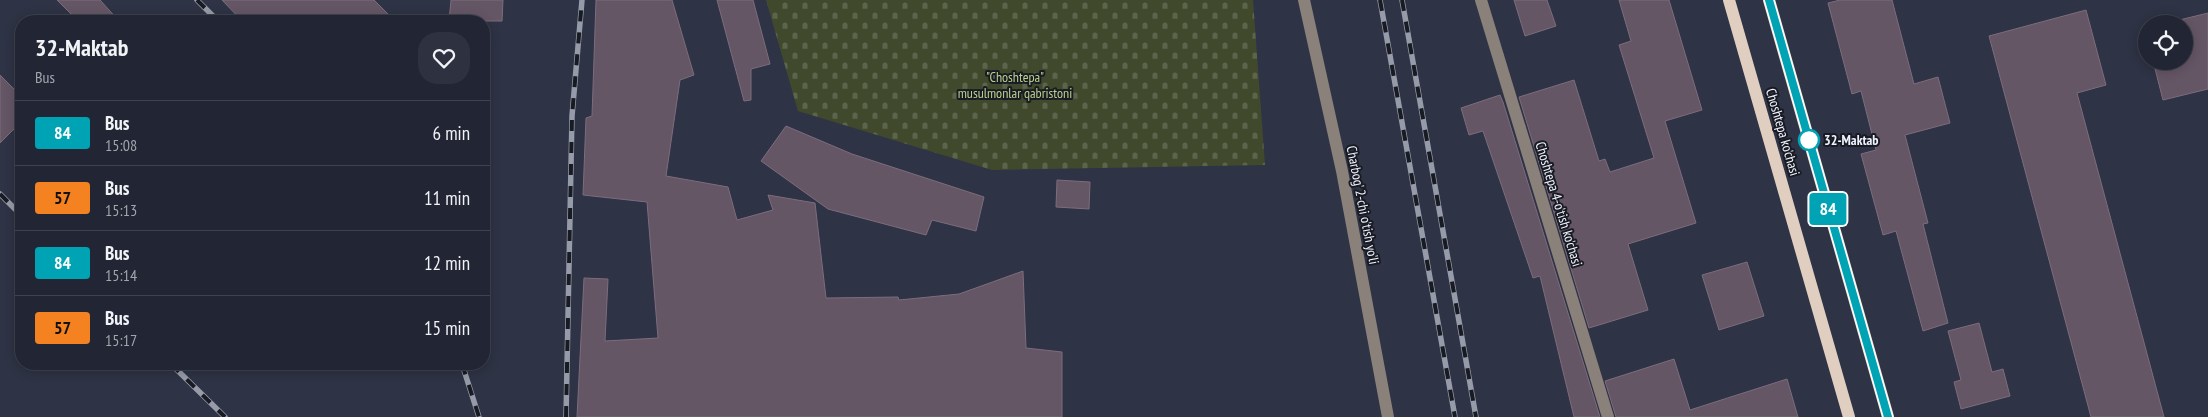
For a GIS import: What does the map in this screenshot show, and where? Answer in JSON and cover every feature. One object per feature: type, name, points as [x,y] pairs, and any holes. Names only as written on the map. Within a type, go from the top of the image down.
[{"type":"main road","name":"Choshtepa ko'chasi","points":[[1729,0],[1849,417]]},
{"type":"main road","name":"Choshtepa ko'chasi","points":[[1769,0],[1888,417]]},
{"type":"street","name":"Charbog' 2-chi o'tish yo'li","points":[[1304,0],[1342,170],[1388,417]]},
{"type":"street","name":"Choshtepa 4-o'tish ko'chasi","points":[[1481,0],[1608,417]]},
{"type":"green space","name":"\"Choshtepa\" musulmonlar qabristoni","points":[[766,0],[1253,0],[1265,165],[992,170],[798,111]]},
{"type":"building","points":[[57,0],[100,0],[114,15],[72,15]]},
{"type":"building","points":[[222,0],[374,0],[389,15],[236,15]]},
{"type":"building","points":[[451,0],[503,0],[502,21],[490,21],[490,15],[450,15]]},
{"type":"building","points":[[596,0],[672,0],[694,75],[680,80],[666,176],[728,187],[737,220],[773,210],[768,195],[815,203],[826,298],[898,297],[899,300],[959,294],[1023,271],[1026,348],[1062,352],[1062,417],[577,417],[584,278],[608,279],[605,341],[658,338],[647,202],[583,195],[586,118],[592,116]]},
{"type":"building","points":[[717,0],[753,0],[770,64],[751,69],[751,100],[744,101]]},
{"type":"building","points":[[1514,0],[1547,0],[1556,26],[1525,36]]},
{"type":"building","points":[[1619,0],[1669,0],[1702,110],[1665,121],[1696,223],[1628,244],[1648,310],[1589,328],[1519,97],[1574,80],[1599,161],[1605,159],[1610,172],[1654,158],[1619,45],[1631,41]]},
{"type":"building","points":[[1840,0],[1892,0],[1914,84],[1938,77],[1950,123],[1905,135],[1928,223],[1923,224],[1948,323],[1923,331],[1896,231],[1883,235],[1861,154],[1876,150],[1861,91],[1852,94],[1828,3]]},
{"type":"building","points":[[2086,10],[2106,85],[2077,93],[2164,417],[2091,417],[1989,36]]},
{"type":"building","points":[[2208,13],[2208,89],[2163,100],[2155,70],[2193,70],[2193,17]]},
{"type":"building","points":[[0,75],[15,90],[15,128],[0,143]]},
{"type":"building","points":[[1500,95],[1600,417],[1574,417],[1540,276],[1533,278],[1483,131],[1469,135],[1461,108]]},
{"type":"building","points":[[786,126],[852,154],[984,197],[976,231],[932,220],[926,235],[828,209],[761,161]]},
{"type":"building","points":[[1057,180],[1090,182],[1089,209],[1056,207]]},
{"type":"building","points":[[1747,262],[1764,316],[1719,330],[1702,275]]},
{"type":"building","points":[[1979,323],[1992,372],[2003,369],[2010,396],[1961,409],[1954,382],[1961,380],[1948,331]]},
{"type":"building","points":[[1674,359],[1690,410],[1787,379],[1798,417],[1616,417],[1605,381]]},
{"type":"railway","points":[[197,0],[212,15]]},
{"type":"railway","points":[[566,417],[572,116],[582,0]]},
{"type":"railway","points":[[1380,0],[1455,417]]},
{"type":"railway","points":[[1402,0],[1476,417]]},
{"type":"railway","points":[[0,194],[15,209]]},
{"type":"railway","points":[[177,370],[225,417]]},
{"type":"railway","points":[[464,370],[479,417]]},
{"type":"bus line","name":"84","points":[[1769,0],[1888,417]]},
{"type":"place","name":"32-Maktab","points":[[1809,140]]}]
